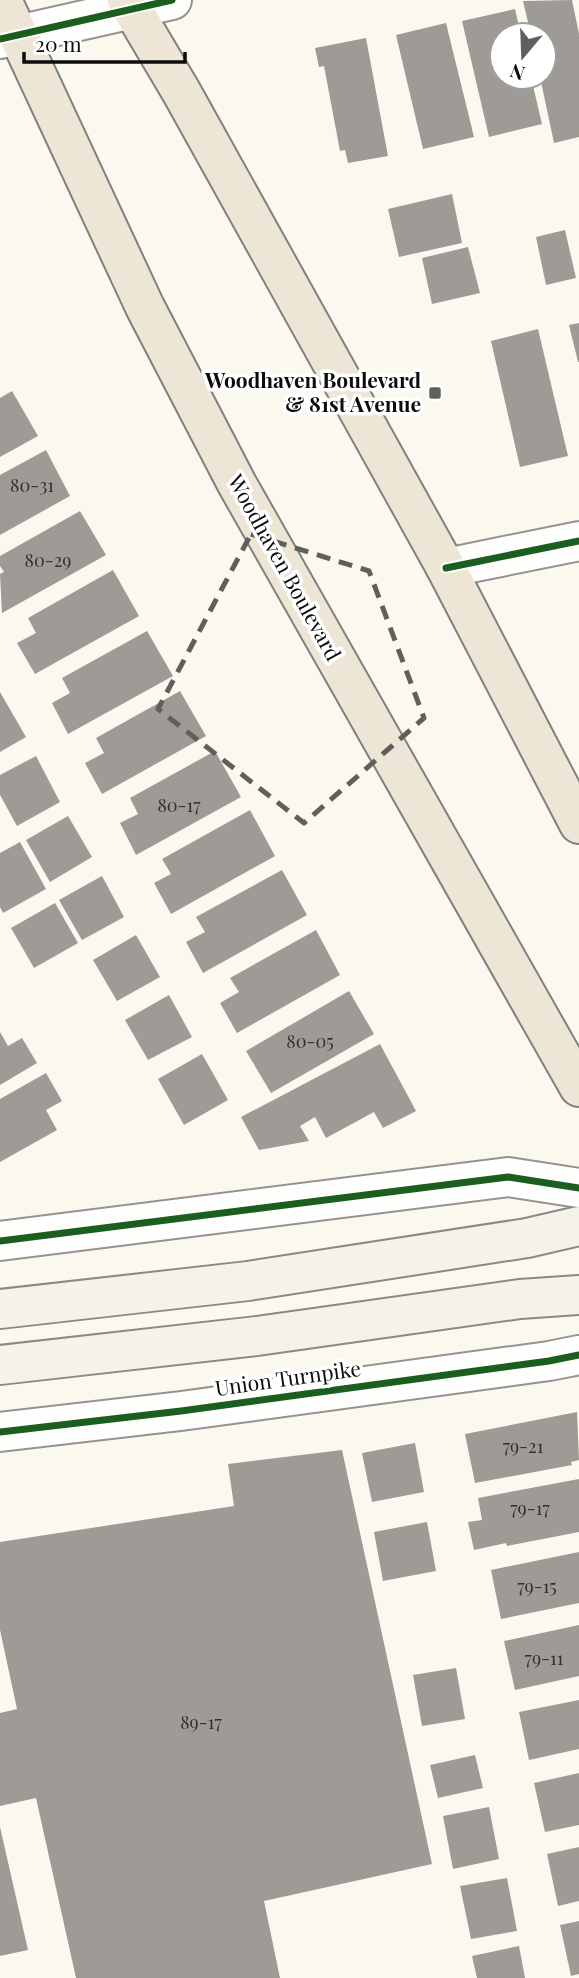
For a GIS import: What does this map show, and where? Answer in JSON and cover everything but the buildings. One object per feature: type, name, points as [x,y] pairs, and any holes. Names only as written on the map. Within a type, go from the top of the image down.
[{"type":"main road","points":[[130,4],[189,105],[446,568],[579,824]]},
{"type":"main road","name":"Woodhaven Boulevard","points":[[5,24],[145,307],[237,484],[579,1087]]},
{"type":"main road","points":[[0,1309],[289,1275],[527,1238],[579,1226]]},
{"type":"main road","points":[[0,1365],[257,1336],[520,1299],[579,1295]]},
{"type":"street","points":[[5,24],[172,0]]},
{"type":"street","points":[[446,568],[579,541]]},
{"type":"street","points":[[0,1241],[508,1177],[579,1188]]},
{"type":"street","name":"Union Turnpike","points":[[0,1432],[181,1412],[579,1355]]},
{"type":"highlighted area","points":[[251,534],[369,571],[424,718],[304,823],[158,709]]},
{"type":"cycle path","points":[[0,39],[172,0]]},
{"type":"cycle path","points":[[446,568],[579,541]]},
{"type":"cycle path","points":[[0,1241],[508,1177],[579,1188]]},
{"type":"cycle path","points":[[0,1432],[181,1411],[579,1355]]},
{"type":"place","name":"Woodhaven Boulevard & 81st Avenue","points":[[435,393]]}]
